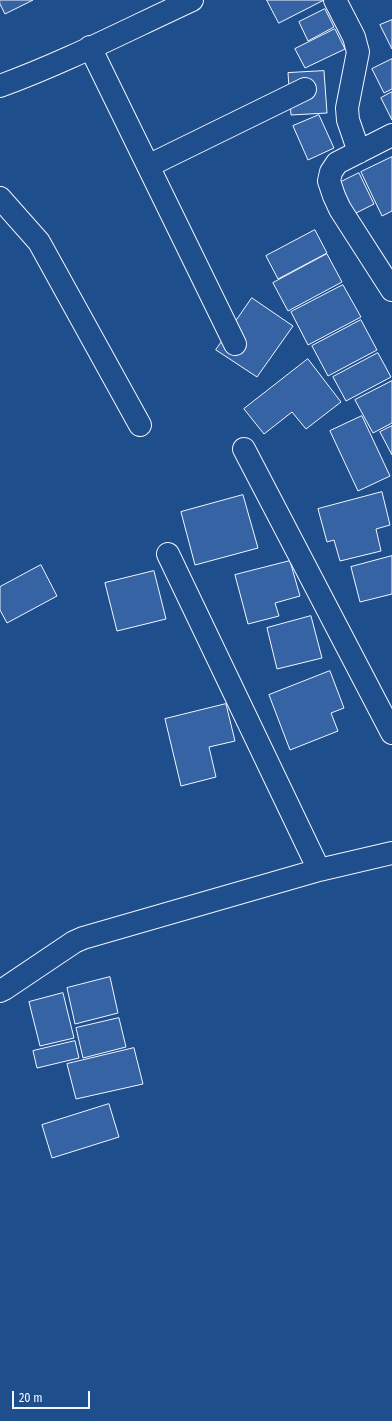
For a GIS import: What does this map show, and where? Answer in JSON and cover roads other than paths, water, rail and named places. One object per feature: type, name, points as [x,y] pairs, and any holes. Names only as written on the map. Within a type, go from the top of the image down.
[{"type":"street","points":[[0,86],[21,78],[192,0]]},
{"type":"street","points":[[335,0],[354,37],[358,52],[347,108],[348,120],[359,152]]},
{"type":"street","points":[[90,47],[235,344]]},
{"type":"street","points":[[148,166],[305,89]]},
{"type":"street","points":[[392,135],[337,163],[331,172],[329,181],[340,209],[392,290]]},
{"type":"street","points":[[0,198],[39,242],[140,425]]},
{"type":"street","points":[[244,449],[392,733]]},
{"type":"street","points":[[168,554],[319,870]]},
{"type":"street","points":[[0,991],[74,942],[83,938],[319,870],[392,853]]}]
